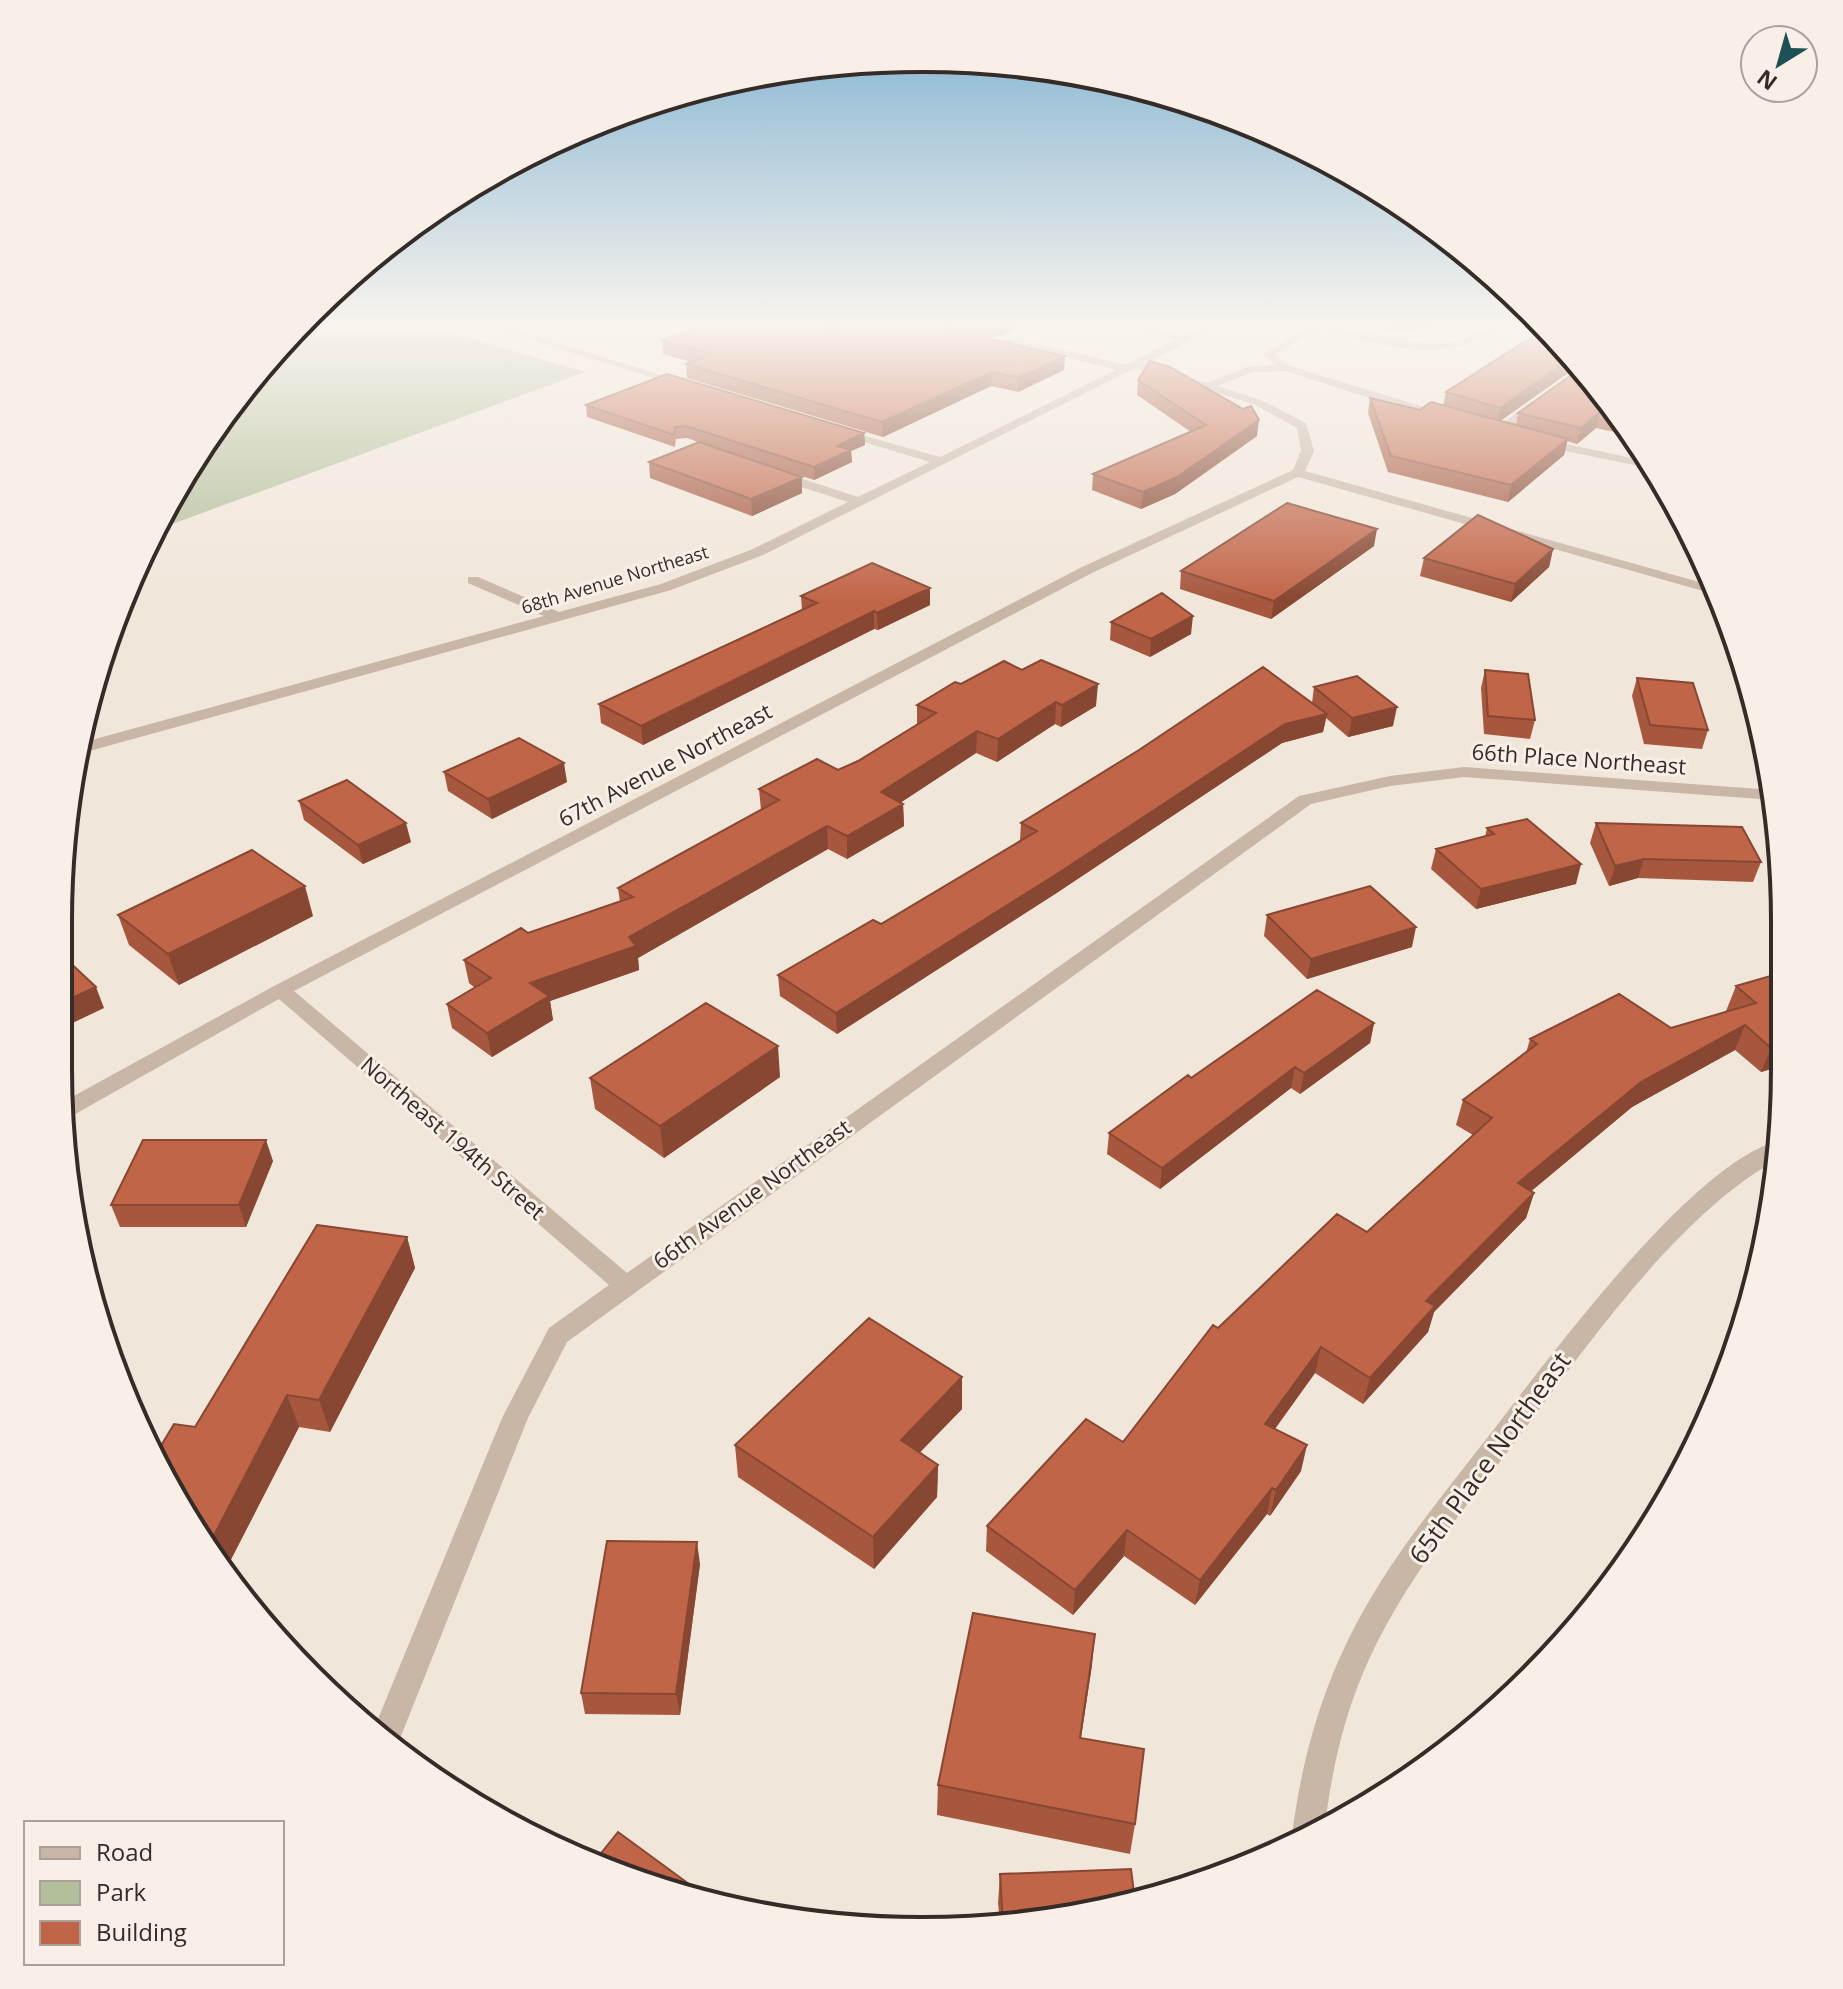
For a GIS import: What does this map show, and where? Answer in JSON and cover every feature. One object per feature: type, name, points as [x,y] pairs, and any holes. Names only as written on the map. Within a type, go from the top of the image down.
[{"type":"street","name":"68th Avenue Northeast","points":[[90,746],[666,587],[758,552],[1037,415]]},
{"type":"street","points":[[1281,415],[1302,426],[1310,452],[1297,473],[1702,587]]},
{"type":"street","points":[[1436,415],[1456,421]]},
{"type":"street","points":[[1498,432],[1522,415]]},
{"type":"street","points":[[824,426],[944,462]]},
{"type":"street","points":[[1484,428],[1513,435]]},
{"type":"street","points":[[1527,439],[1636,464]]},
{"type":"street","points":[[757,468],[861,502]]},
{"type":"street","name":"67th Avenue Northeast","points":[[73,1106],[281,990],[1087,570],[1297,473]]},
{"type":"street","points":[[473,580],[558,617]]},
{"type":"street","name":"66th Place Northeast","points":[[1305,800],[1390,781],[1464,772],[1761,794]]},
{"type":"street","name":"66th Avenue Northeast","points":[[389,1729],[515,1418],[558,1335],[1305,800]]},
{"type":"street","name":"Northeast 194th Street","points":[[281,990],[625,1285]]},
{"type":"street","name":"65th Place Northeast","points":[[1310,1822],[1323,1736],[1346,1676],[1373,1621],[1435,1527],[1582,1333],[1680,1223],[1721,1184],[1766,1156]]},
{"type":"green space","points":[[240,415],[469,415],[172,524],[215,450]]},
{"type":"building","points":[[615,415],[803,415],[864,433],[837,446],[851,450],[814,467],[686,426],[675,427],[674,435]]},
{"type":"building","points":[[858,415],[898,415],[882,422]]},
{"type":"building","points":[[1191,415],[1256,415],[1259,420],[1177,477],[1143,492],[1093,474],[1206,425]]},
{"type":"building","points":[[1376,415],[1478,415],[1568,439],[1511,485],[1391,456]]},
{"type":"building","points":[[1526,415],[1597,415],[1581,428]]},
{"type":"building","points":[[699,442],[802,477],[751,499],[649,462]]},
{"type":"building","points":[[1287,503],[1377,529],[1274,601],[1181,571]]},
{"type":"building","points":[[1478,515],[1553,549],[1515,584],[1424,558]]},
{"type":"building","points":[[872,563],[930,588],[877,613],[874,611],[641,726],[599,704],[817,603],[801,596]]},
{"type":"building","points":[[1162,593],[1193,616],[1151,639],[1111,622]]},
{"type":"building","points":[[1041,660],[1098,684],[1062,705],[1056,702],[998,739],[977,731],[881,792],[903,804],[847,836],[827,826],[629,937],[636,946],[530,983],[549,996],[487,1033],[447,1004],[491,978],[464,960],[521,928],[528,933],[633,897],[618,888],[779,800],[759,789],[817,759],[838,770],[858,761],[936,713],[917,705],[955,682],[961,684],[1004,661],[1022,670]]},
{"type":"building","points":[[1263,667],[1327,714],[1285,724],[1057,874],[836,1013],[778,975],[873,920],[881,924],[1037,831],[1021,823],[1139,750]]},
{"type":"building","points":[[1485,670],[1528,674],[1535,720],[1488,716]]},
{"type":"building","points":[[1357,676],[1397,707],[1352,718],[1314,687]]},
{"type":"building","points":[[1637,678],[1693,683],[1708,730],[1650,725]]},
{"type":"building","points":[[519,738],[564,763],[488,799],[444,772]]},
{"type":"building","points":[[347,780],[406,823],[358,845],[299,801]]},
{"type":"building","points":[[1527,819],[1581,864],[1481,889],[1436,849],[1494,834],[1487,828]]},
{"type":"building","points":[[1596,823],[1742,827],[1761,862],[1644,859],[1615,866]]},
{"type":"building","points":[[252,850],[305,886],[168,954],[118,915]]},
{"type":"building","points":[[1370,886],[1416,927],[1311,959],[1267,915]]},
{"type":"building","points":[[72,964],[96,987],[72,998]]},
{"type":"building","points":[[1771,976],[1771,1048],[1745,1025],[1641,1082],[1518,1183],[1534,1193],[1426,1301],[1435,1306],[1370,1378],[1321,1347],[1265,1424],[1307,1445],[1276,1490],[1272,1488],[1200,1580],[1127,1530],[1075,1590],[987,1526],[1086,1419],[1123,1442],[1213,1325],[1218,1328],[1337,1214],[1367,1232],[1492,1118],[1463,1100],[1537,1044],[1530,1039],[1619,994],[1671,1028],[1756,1003],[1736,986]]},
{"type":"building","points":[[1317,990],[1374,1023],[1304,1073],[1295,1067],[1162,1168],[1109,1133],[1188,1075],[1191,1078]]},
{"type":"building","points":[[706,1003],[778,1046],[660,1126],[590,1078]]},
{"type":"building","points":[[143,1140],[266,1140],[239,1205],[111,1205]]},
{"type":"building","points":[[317,1225],[407,1237],[319,1400],[287,1395],[213,1536],[161,1445],[174,1424],[195,1427]]},
{"type":"building","points":[[869,1318],[962,1377],[901,1440],[938,1465],[873,1537],[735,1445]]},
{"type":"building","points":[[607,1541],[697,1542],[676,1694],[581,1693]]},
{"type":"building","points":[[973,1613],[1095,1634],[1080,1738],[1144,1749],[1135,1824],[938,1785]]},
{"type":"building","points":[[618,1832],[689,1884],[648,1872],[601,1854]]},
{"type":"building","points":[[1131,1869],[1134,1890],[1087,1901],[1002,1913],[1000,1874]]}]
